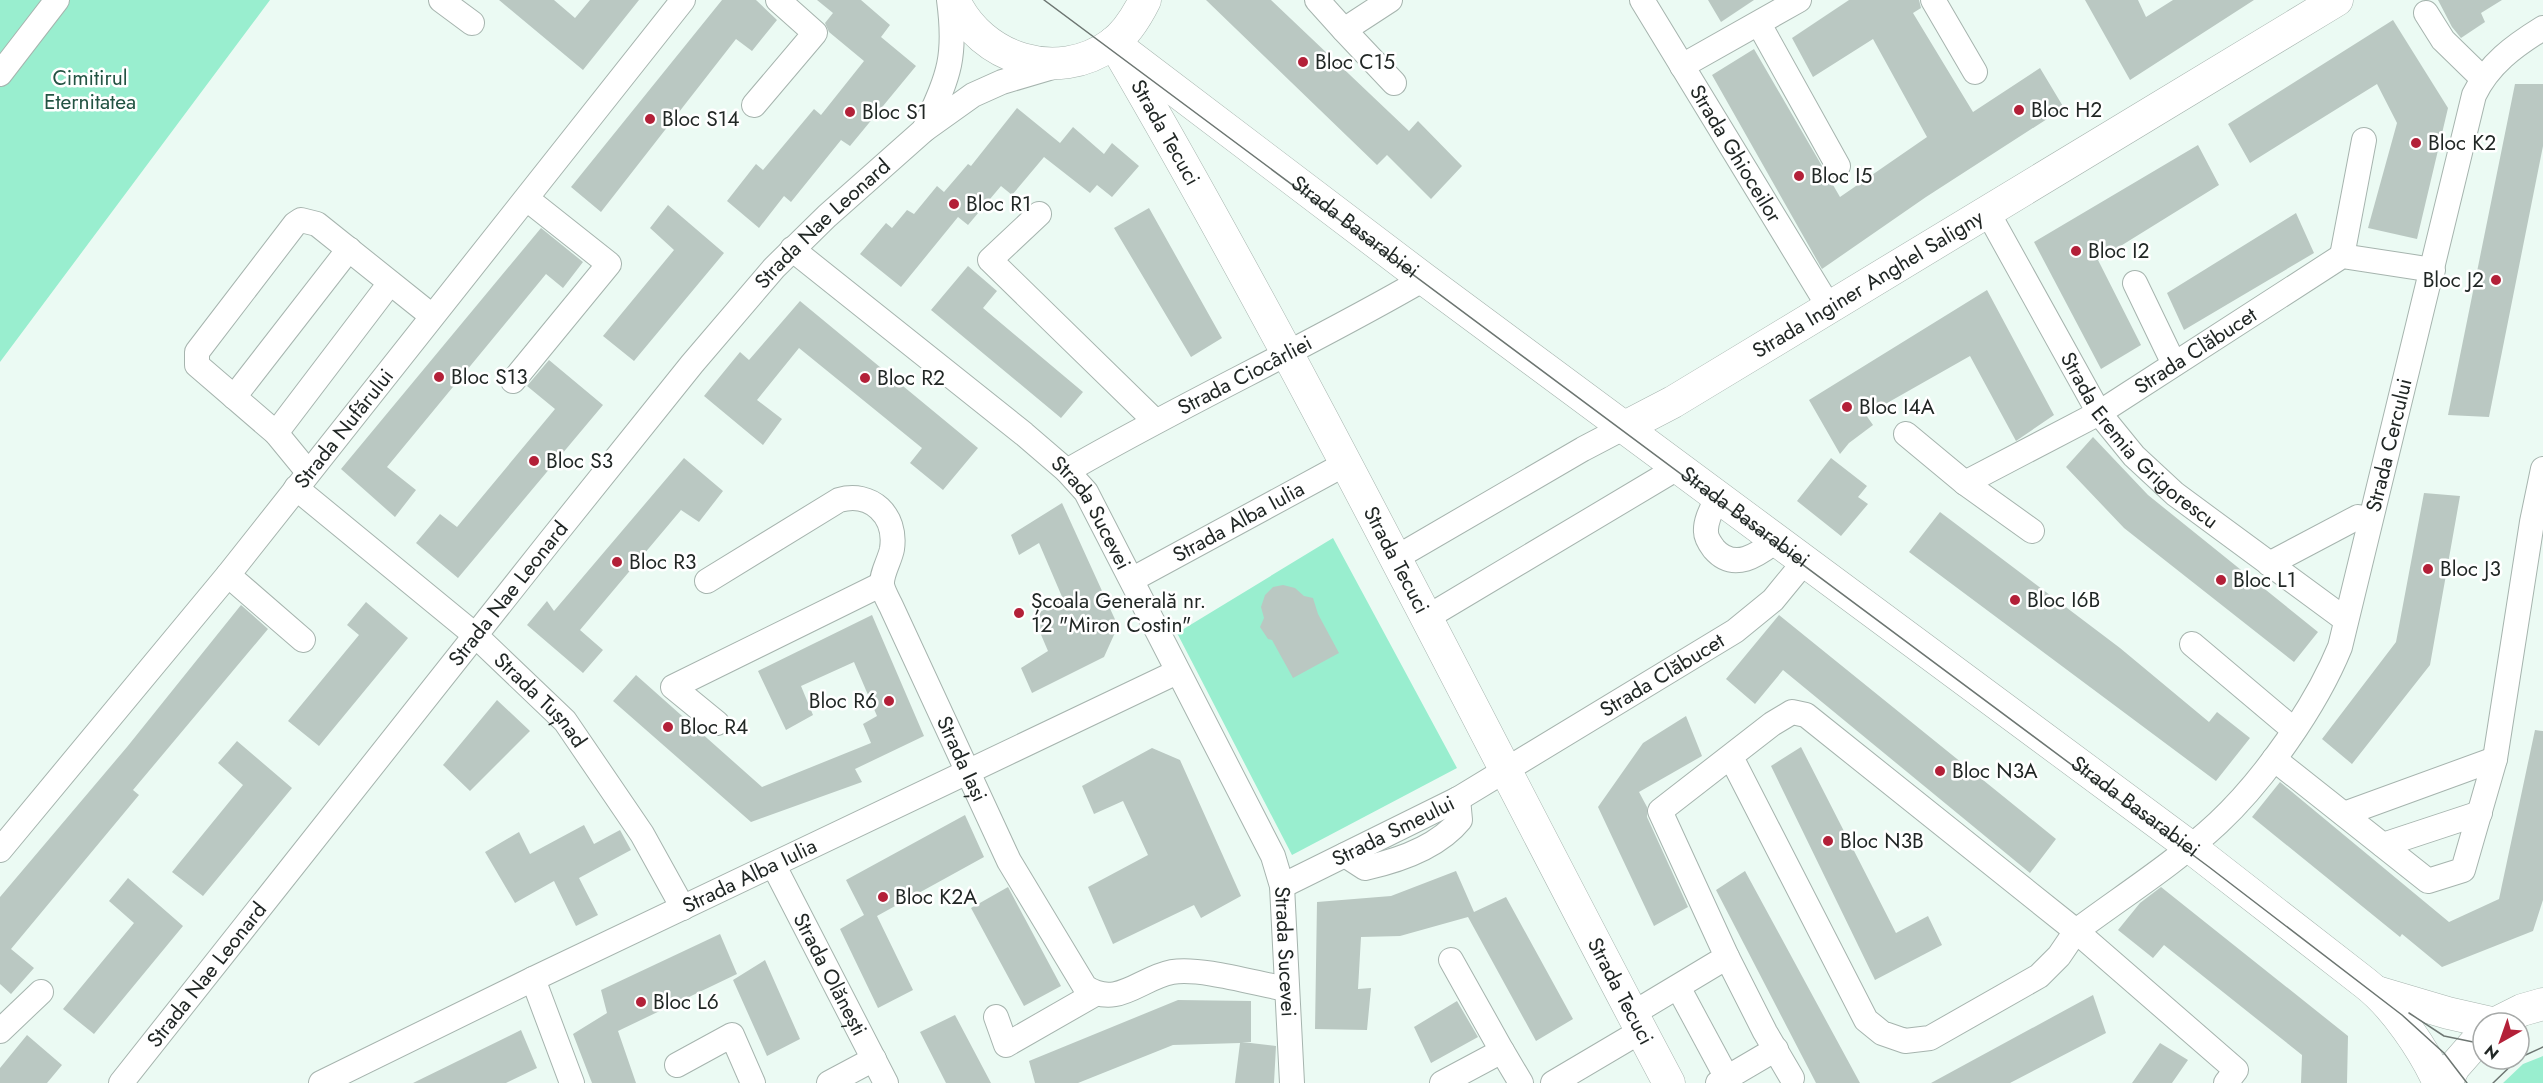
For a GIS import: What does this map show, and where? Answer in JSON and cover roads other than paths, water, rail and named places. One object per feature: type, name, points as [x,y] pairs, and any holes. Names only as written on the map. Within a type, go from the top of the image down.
[{"type":"main road","points":[[951,0],[981,39],[1008,56],[1038,63],[1069,62],[1113,43],[1134,20],[1145,0]]},
{"type":"main road","name":"Strada Inginer Anghel Saligny","points":[[1625,427],[1674,402],[2337,0]]},
{"type":"main road","name":"Strada Basarabiei","points":[[1113,43],[1424,279],[2189,846],[2377,992],[2431,1065],[2439,1083]]},
{"type":"main road","name":"Strada Tecuci","points":[[1113,43],[1184,161],[1288,353],[1668,1083]]},
{"type":"main road","name":"Strada Basarabiei","points":[[2377,992],[2471,1018]]},
{"type":"main road","points":[[2446,1083],[2454,1067],[2471,1048]]},
{"type":"street","points":[[2,67],[57,0]]},
{"type":"street","points":[[441,0],[472,23]]},
{"type":"street","name":"Strada Nufărului","points":[[0,850],[228,574],[527,199],[682,0]]},
{"type":"street","points":[[754,105],[814,33],[778,0]]},
{"type":"street","name":"Strada Nae Leonard","points":[[924,130],[946,80],[952,56],[951,0]]},
{"type":"street","points":[[1317,0],[1394,83]]},
{"type":"street","points":[[1344,30],[1390,0]]},
{"type":"street","name":"Strada Ghioceilor","points":[[1642,0],[1828,307]]},
{"type":"street","points":[[1682,66],[1799,0]]},
{"type":"street","points":[[1933,0],[1975,72]]},
{"type":"street","points":[[2426,13],[2443,40],[2482,78]]},
{"type":"street","points":[[1759,24],[1838,166]]},
{"type":"street","name":"Strada Cercului","points":[[1731,757],[1866,1020],[1882,1033],[1905,1041],[1930,1038],[2039,976],[2059,956],[2076,931],[2218,823],[2274,759],[2329,674],[2340,647],[2433,270],[2464,131],[2482,78],[2504,56],[2543,28]]},
{"type":"street","name":"Strada Nae Leonard","points":[[121,1083],[685,373],[792,249],[924,130],[973,95],[1002,82],[1069,62]]},
{"type":"street","points":[[2364,140],[2342,256],[2433,270]]},
{"type":"street","points":[[513,381],[609,264],[527,199]]},
{"type":"street","name":"Strada Eremia Grigorescu","points":[[1987,211],[2099,413],[2134,456],[2175,495],[2346,620]]},
{"type":"street","points":[[1039,214],[990,260],[1154,420]]},
{"type":"street","name":"Strada Tușnad","points":[[349,249],[317,224],[301,220],[295,224],[197,352],[197,365],[276,433],[302,480],[475,635],[565,721],[642,834],[683,908]]},
{"type":"street","points":[[234,397],[349,249],[432,316]]},
{"type":"street","name":"Strada Sucevei","points":[[792,249],[1067,471],[1086,492],[1133,579],[1177,672],[1273,856],[1282,886],[1292,1083]]},
{"type":"street","name":"Strada Clăbucet","points":[[1965,483],[2099,413],[2342,256]]},
{"type":"street","name":"Strada Ciocârliei","points":[[1067,471],[1154,420],[1288,353],[1424,279]]},
{"type":"street","points":[[276,433],[390,282]]},
{"type":"street","points":[[2135,283],[2174,364]]},
{"type":"street","name":"Strada Inginer Anghel Saligny","points":[[1394,559],[1583,448],[1625,427]]},
{"type":"street","points":[[1906,434],[1965,483],[2032,531]]},
{"type":"street","name":"Strada Alba Iulia","points":[[1133,579],[1345,464]]},
{"type":"street","points":[[1426,618],[1679,467]]},
{"type":"street","points":[[2274,759],[2428,881],[2463,870],[2495,759],[2532,522],[2543,470]]},
{"type":"street","points":[[707,581],[798,523],[839,500],[854,496],[865,498],[878,506],[890,526],[892,547],[882,584],[673,687],[717,723]]},
{"type":"street","points":[[1718,496],[1709,516],[1706,532],[1710,544],[1719,554],[1730,560],[1743,561],[1757,555],[1776,540]]},
{"type":"street","points":[[2269,564],[2358,517]]},
{"type":"street","name":"Strada Clăbucet","points":[[1504,771],[1735,631],[1773,600],[1804,561]]},
{"type":"street","points":[[228,574],[303,640]]},
{"type":"street","name":"Strada Iași","points":[[882,584],[1009,861],[1085,987],[1095,994]]},
{"type":"street","points":[[2192,644],[2294,730]]},
{"type":"street","name":"Strada Alba Iulia","points":[[331,1081],[533,979],[1177,672]]},
{"type":"street","points":[[1792,1078],[1727,957],[1660,811],[1772,724],[1792,712],[1806,715],[2076,931],[2238,1079]]},
{"type":"street","points":[[2344,814],[2495,759]]},
{"type":"street","name":"Strada Smeului","points":[[1282,886],[1458,799],[1504,771]]},
{"type":"street","points":[[2383,845],[2480,813]]},
{"type":"street","name":"Strada Olănești","points":[[774,866],[886,1083]]},
{"type":"street","points":[[1553,1083],[1636,1023],[1678,987],[1727,957]]},
{"type":"street","points":[[1451,960],[1521,1083]]},
{"type":"street","points":[[996,1017],[1006,1045],[1095,994],[1108,996],[1120,994],[1172,972],[1199,973],[1287,989]]},
{"type":"street","points":[[533,979],[572,1083]]},
{"type":"street","points":[[1678,987],[1723,1080],[1776,1049]]},
{"type":"street","points":[[0,1031],[41,992]]},
{"type":"street","points":[[677,1065],[732,1035],[753,1083]]},
{"type":"street","points":[[1442,1083],[1502,1051]]},
{"type":"street","points":[[829,1083],[874,1059]]},
{"type":"tram line","points":[[1044,0],[2209,867],[2402,1015],[2444,1053],[2467,1083]]},
{"type":"tram line","points":[[2409,1013],[2444,1036],[2471,1042]]},
{"type":"tram line","points":[[2531,1052],[2543,1047]]},
{"type":"tram line","points":[[2493,1083],[2506,1071]]},
{"type":"place","name":"Bloc C15","points":[[1303,62]]},
{"type":"place","name":"Bloc H2","points":[[2019,110]]},
{"type":"place","name":"Bloc S1","points":[[850,112]]},
{"type":"place","name":"Bloc S14","points":[[650,119]]},
{"type":"place","name":"Bloc K2","points":[[2416,143]]},
{"type":"place","name":"Bloc I5","points":[[1799,176]]},
{"type":"place","name":"Bloc R1","points":[[954,204]]},
{"type":"place","name":"Bloc I2","points":[[2076,251]]},
{"type":"place","name":"Bloc J2","points":[[2496,280]]},
{"type":"place","name":"Bloc S13","points":[[439,377]]},
{"type":"place","name":"Bloc R2","points":[[865,378]]},
{"type":"place","name":"Bloc I4A","points":[[1847,407]]},
{"type":"place","name":"Bloc S3","points":[[534,461]]},
{"type":"place","name":"Bloc R3","points":[[617,562]]},
{"type":"place","name":"Bloc J3","points":[[2428,569]]},
{"type":"place","name":"Bloc L1","points":[[2221,580]]},
{"type":"place","name":"Bloc I6B","points":[[2015,600]]},
{"type":"place","name":"Școala Generală nr. 12 \"Miron Costin\"","points":[[1019,613]]},
{"type":"place","name":"Bloc R6","points":[[889,701]]},
{"type":"place","name":"Bloc R4","points":[[668,727]]},
{"type":"place","name":"Bloc N3A","points":[[1940,771]]},
{"type":"place","name":"Bloc N3B","points":[[1828,841]]},
{"type":"place","name":"Bloc K2A","points":[[883,897]]},
{"type":"place","name":"Bloc L6","points":[[641,1002]]},
{"type":"park label","name":"Cimitirul Eternitatea","points":[[90,90]]}]
